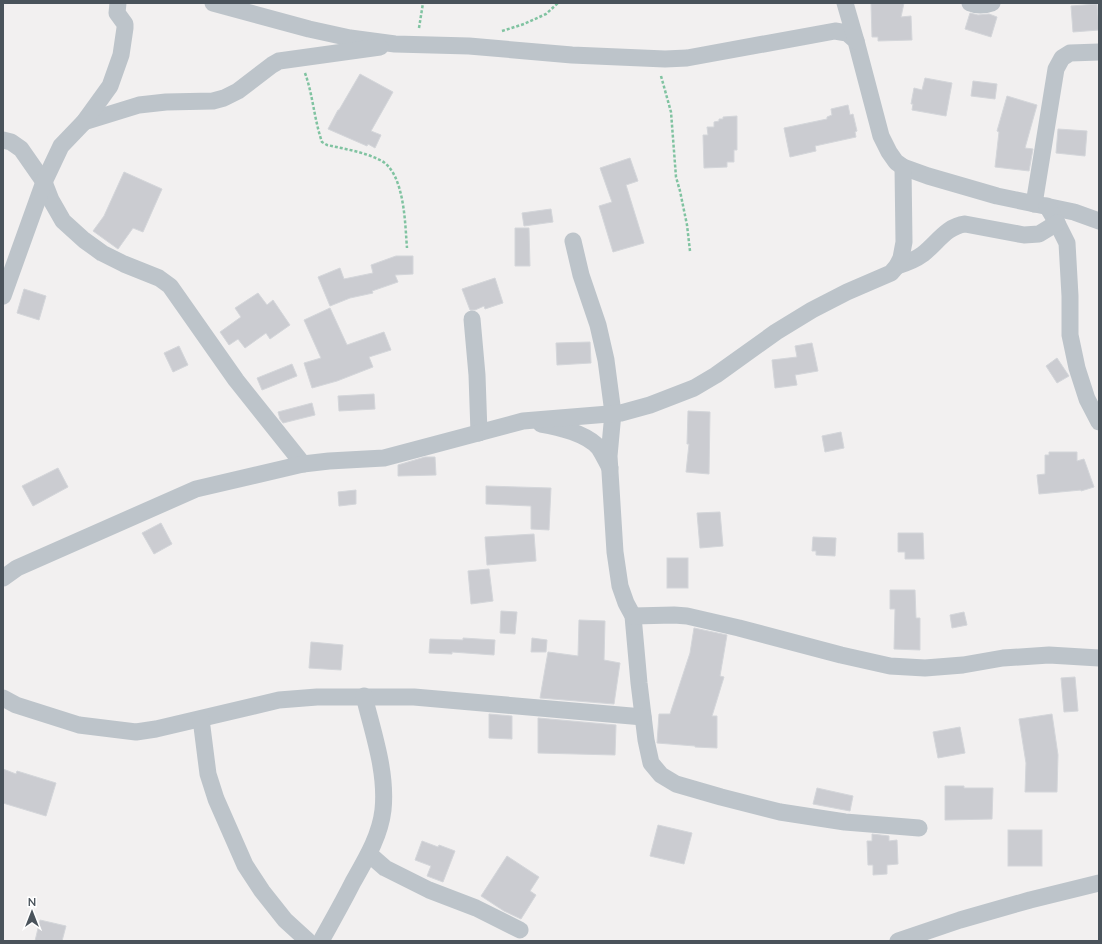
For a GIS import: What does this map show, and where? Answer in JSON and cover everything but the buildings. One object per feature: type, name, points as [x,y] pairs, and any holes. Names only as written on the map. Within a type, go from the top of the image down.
[{"type":"street","points":[[3,296],[44,182],[61,146],[84,122],[110,86],[121,55],[125,24],[117,13],[118,3]]},
{"type":"street","points":[[213,3],[309,29],[350,38],[395,44],[514,49],[572,55],[686,58],[835,31],[847,33],[856,41]]},
{"type":"street","points":[[845,3],[881,136],[896,162],[903,167],[928,176],[989,193],[1074,212],[1099,221]]},
{"type":"street","points":[[970,3],[986,5],[992,3]]},
{"type":"street","points":[[84,122],[139,105],[166,102],[218,100],[238,91],[279,61],[373,49],[395,44]]},
{"type":"street","points":[[1099,52],[1070,53],[1062,58],[1056,69],[1041,205],[1057,223],[1067,243],[1070,296],[1070,335],[1077,368],[1087,398],[1099,422]]},
{"type":"street","points":[[3,140],[11,142],[20,149],[44,182],[51,200],[63,221],[84,240],[102,253],[124,264],[159,278],[170,286],[236,380],[303,464]]},
{"type":"street","points":[[3,578],[17,568],[196,489],[303,464],[384,458],[523,421],[621,413],[650,406],[694,388],[716,375],[776,332],[812,310],[847,292],[891,273],[901,258],[904,242],[903,167]]},
{"type":"street","points":[[897,266],[910,262],[923,254],[946,232],[957,225],[965,224],[1024,235],[1039,234],[1057,223]]},
{"type":"street","points":[[573,241],[602,340],[613,413],[610,442],[610,468],[615,552],[620,586],[626,603],[633,616],[643,717],[646,740],[652,763],[661,775],[676,784],[721,798],[780,812],[845,822],[919,828]]},
{"type":"street","points":[[472,319],[477,375],[479,433]]},
{"type":"street","points":[[523,421],[573,432],[587,439],[598,448],[610,468]]},
{"type":"street","points":[[633,616],[674,614],[686,616],[890,666],[925,668],[963,665],[1003,658],[1048,655],[1099,658]]},
{"type":"street","points":[[321,941],[369,854],[379,832],[383,809],[381,764],[364,696]]},
{"type":"street","points":[[3,698],[16,705],[79,725],[136,732],[156,729],[280,700],[317,697],[414,697],[643,717]]},
{"type":"street","points":[[201,718],[208,774],[216,799],[245,865],[262,891],[285,920],[308,941]]},
{"type":"street","points":[[369,854],[385,868],[429,890],[476,908],[520,930]]},
{"type":"street","points":[[898,941],[960,920],[1030,900],[1099,883]]},
{"type":"path","points":[[416,44],[423,3]]},
{"type":"path","points":[[496,33],[524,24],[546,14],[558,3]]},
{"type":"path","points":[[298,58],[310,88],[313,110],[322,142],[327,145],[382,161],[391,169],[402,198],[407,248]]},
{"type":"path","points":[[655,58],[671,112],[676,177],[690,251]]}]
